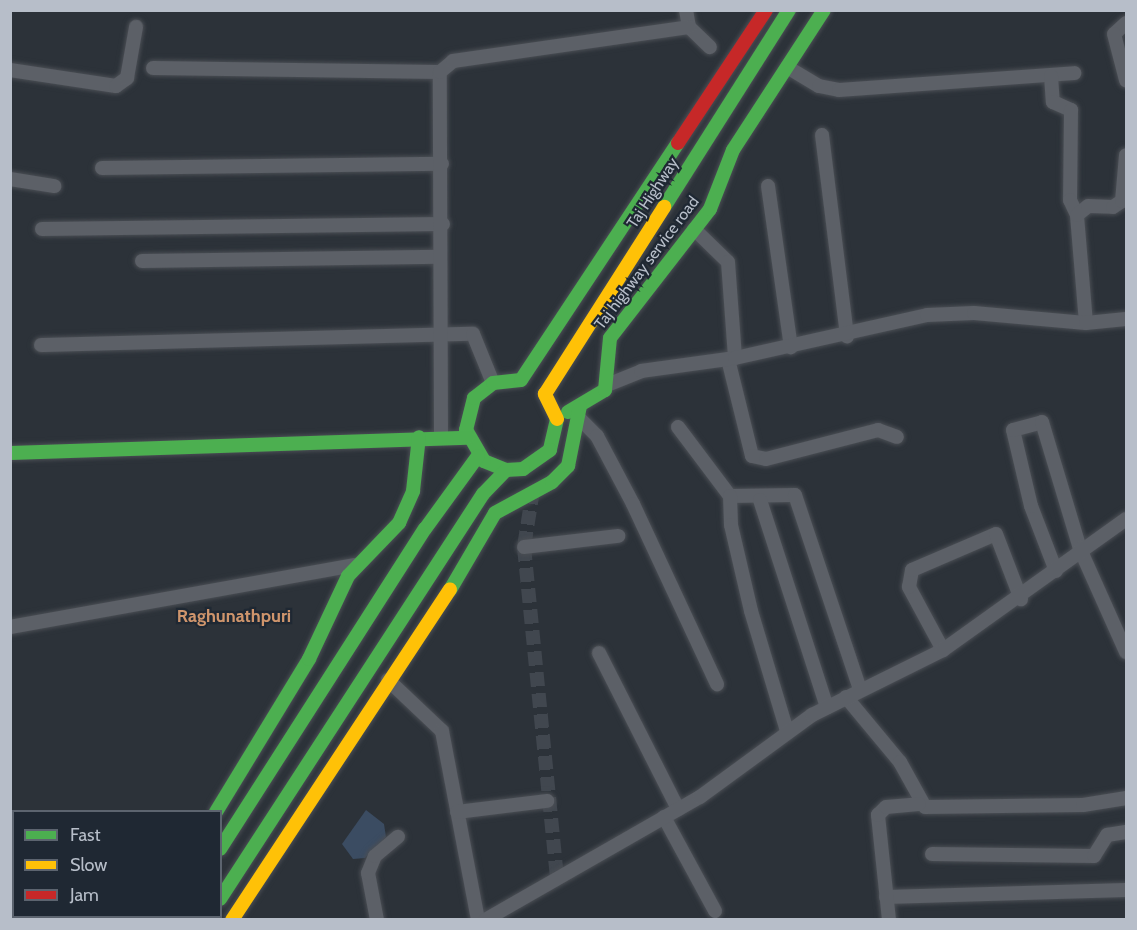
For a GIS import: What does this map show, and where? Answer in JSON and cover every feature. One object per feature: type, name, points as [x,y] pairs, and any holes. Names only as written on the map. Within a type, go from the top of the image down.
[{"type":"main road","points":[[607,385],[579,411],[556,418],[556,435],[544,457],[523,469],[506,470],[478,456],[468,438],[470,405],[493,383],[521,380],[766,10]]},
{"type":"main road","name":"Taj Highway","points":[[556,418],[545,394],[789,10]]},
{"type":"main road","name":"Taj highway service road","points":[[607,385],[610,338],[710,209],[734,150],[824,10]]},
{"type":"main road","points":[[232,920],[495,513],[552,482],[568,466],[579,411]]},
{"type":"main road","points":[[10,453],[107,454],[441,435],[468,438]]},
{"type":"main road","points":[[217,810],[309,659],[355,565],[399,523],[413,491],[419,437]]},
{"type":"main road","points":[[222,846],[432,519],[478,456]]},
{"type":"main road","points":[[222,896],[483,494],[506,470]]},
{"type":"main road","points":[[399,523],[432,519]]},
{"type":"street","points":[[686,10],[689,27],[710,47]]},
{"type":"street","points":[[1126,23],[1113,34],[1126,80]]},
{"type":"street","points":[[10,70],[117,86],[127,78],[136,27]]},
{"type":"street","points":[[153,68],[440,72],[453,61],[689,27]]},
{"type":"street","points":[[788,67],[819,86],[839,90],[1074,73]]},
{"type":"street","points":[[440,72],[443,224],[440,256],[441,435]]},
{"type":"street","points":[[1051,75],[1053,102],[1071,110],[1070,200],[1077,215],[1086,323]]},
{"type":"street","points":[[822,135],[847,336]]},
{"type":"street","points":[[1077,215],[1088,206],[1113,207],[1122,201],[1126,155]]},
{"type":"street","points":[[102,168],[442,164]]},
{"type":"street","points":[[10,179],[54,186]]},
{"type":"street","points":[[768,186],[791,347]]},
{"type":"street","points":[[42,229],[443,224]]},
{"type":"street","points":[[694,229],[728,262],[731,358],[752,456],[766,459],[878,430],[897,437]]},
{"type":"street","points":[[142,261],[440,256]]},
{"type":"street","points":[[607,385],[641,371],[791,347],[954,312],[1086,323],[1126,319]]},
{"type":"street","points":[[41,345],[473,334],[493,383]]},
{"type":"street","points":[[579,411],[597,436],[633,504],[717,684]]},
{"type":"street","points":[[1056,571],[1031,506],[1013,430],[1042,422],[1080,549],[1126,652]]},
{"type":"street","points":[[678,427],[730,496],[731,525],[749,601],[787,731]]},
{"type":"street","points":[[730,496],[760,500],[791,493],[797,499],[860,690]]},
{"type":"street","points":[[760,500],[827,707]]},
{"type":"street","points":[[485,920],[678,809],[787,731],[827,707],[943,650],[1022,599],[1080,549],[1126,519]]},
{"type":"street","points":[[943,650],[909,587],[912,570],[996,534],[1022,599]]},
{"type":"street","points":[[524,547],[618,536]]},
{"type":"street","points":[[10,627],[355,565]]},
{"type":"street","points":[[599,653],[678,809]]},
{"type":"street","points":[[388,680],[442,730],[478,920]]},
{"type":"street","points":[[846,697],[900,762],[919,804]]},
{"type":"street","points":[[889,920],[878,816],[886,807],[919,804],[1083,805],[1126,798]]},
{"type":"street","points":[[457,812],[548,801]]},
{"type":"street","points":[[664,816],[715,911]]},
{"type":"street","points":[[932,854],[1094,856],[1107,835],[1126,832]]},
{"type":"street","points":[[378,920],[368,873],[375,856],[398,837]]},
{"type":"street","points":[[886,897],[1126,890]]},
{"type":"water","points":[[366,810],[384,824],[386,837],[365,858],[353,859],[342,844]]},
{"type":"tunnel","points":[[533,490],[524,547],[557,879]]},
{"type":"traffic: fast","points":[[664,207],[789,10]]},
{"type":"traffic: fast","points":[[568,412],[605,390],[610,338],[710,209],[733,150],[824,10]]},
{"type":"traffic: fast","points":[[557,419],[550,450],[523,469],[506,470],[484,461],[466,430],[474,398],[493,383],[521,380],[678,143]]},
{"type":"traffic: fast","points":[[450,590],[495,513],[552,482],[568,466],[580,406]]},
{"type":"traffic: fast","points":[[217,810],[309,659],[348,576],[399,523],[413,491],[419,437]]},
{"type":"traffic: fast","points":[[10,453],[468,438]]},
{"type":"traffic: fast","points":[[222,846],[425,529],[478,456]]},
{"type":"traffic: fast","points":[[222,896],[483,494],[506,470]]},
{"type":"traffic: slow","points":[[557,419],[545,394],[664,207]]},
{"type":"traffic: slow","points":[[232,920],[450,590]]},
{"type":"traffic: jam","points":[[678,143],[766,10]]},
{"type":"district","name":"Raghunathpuri","points":[[234,616]]}]
